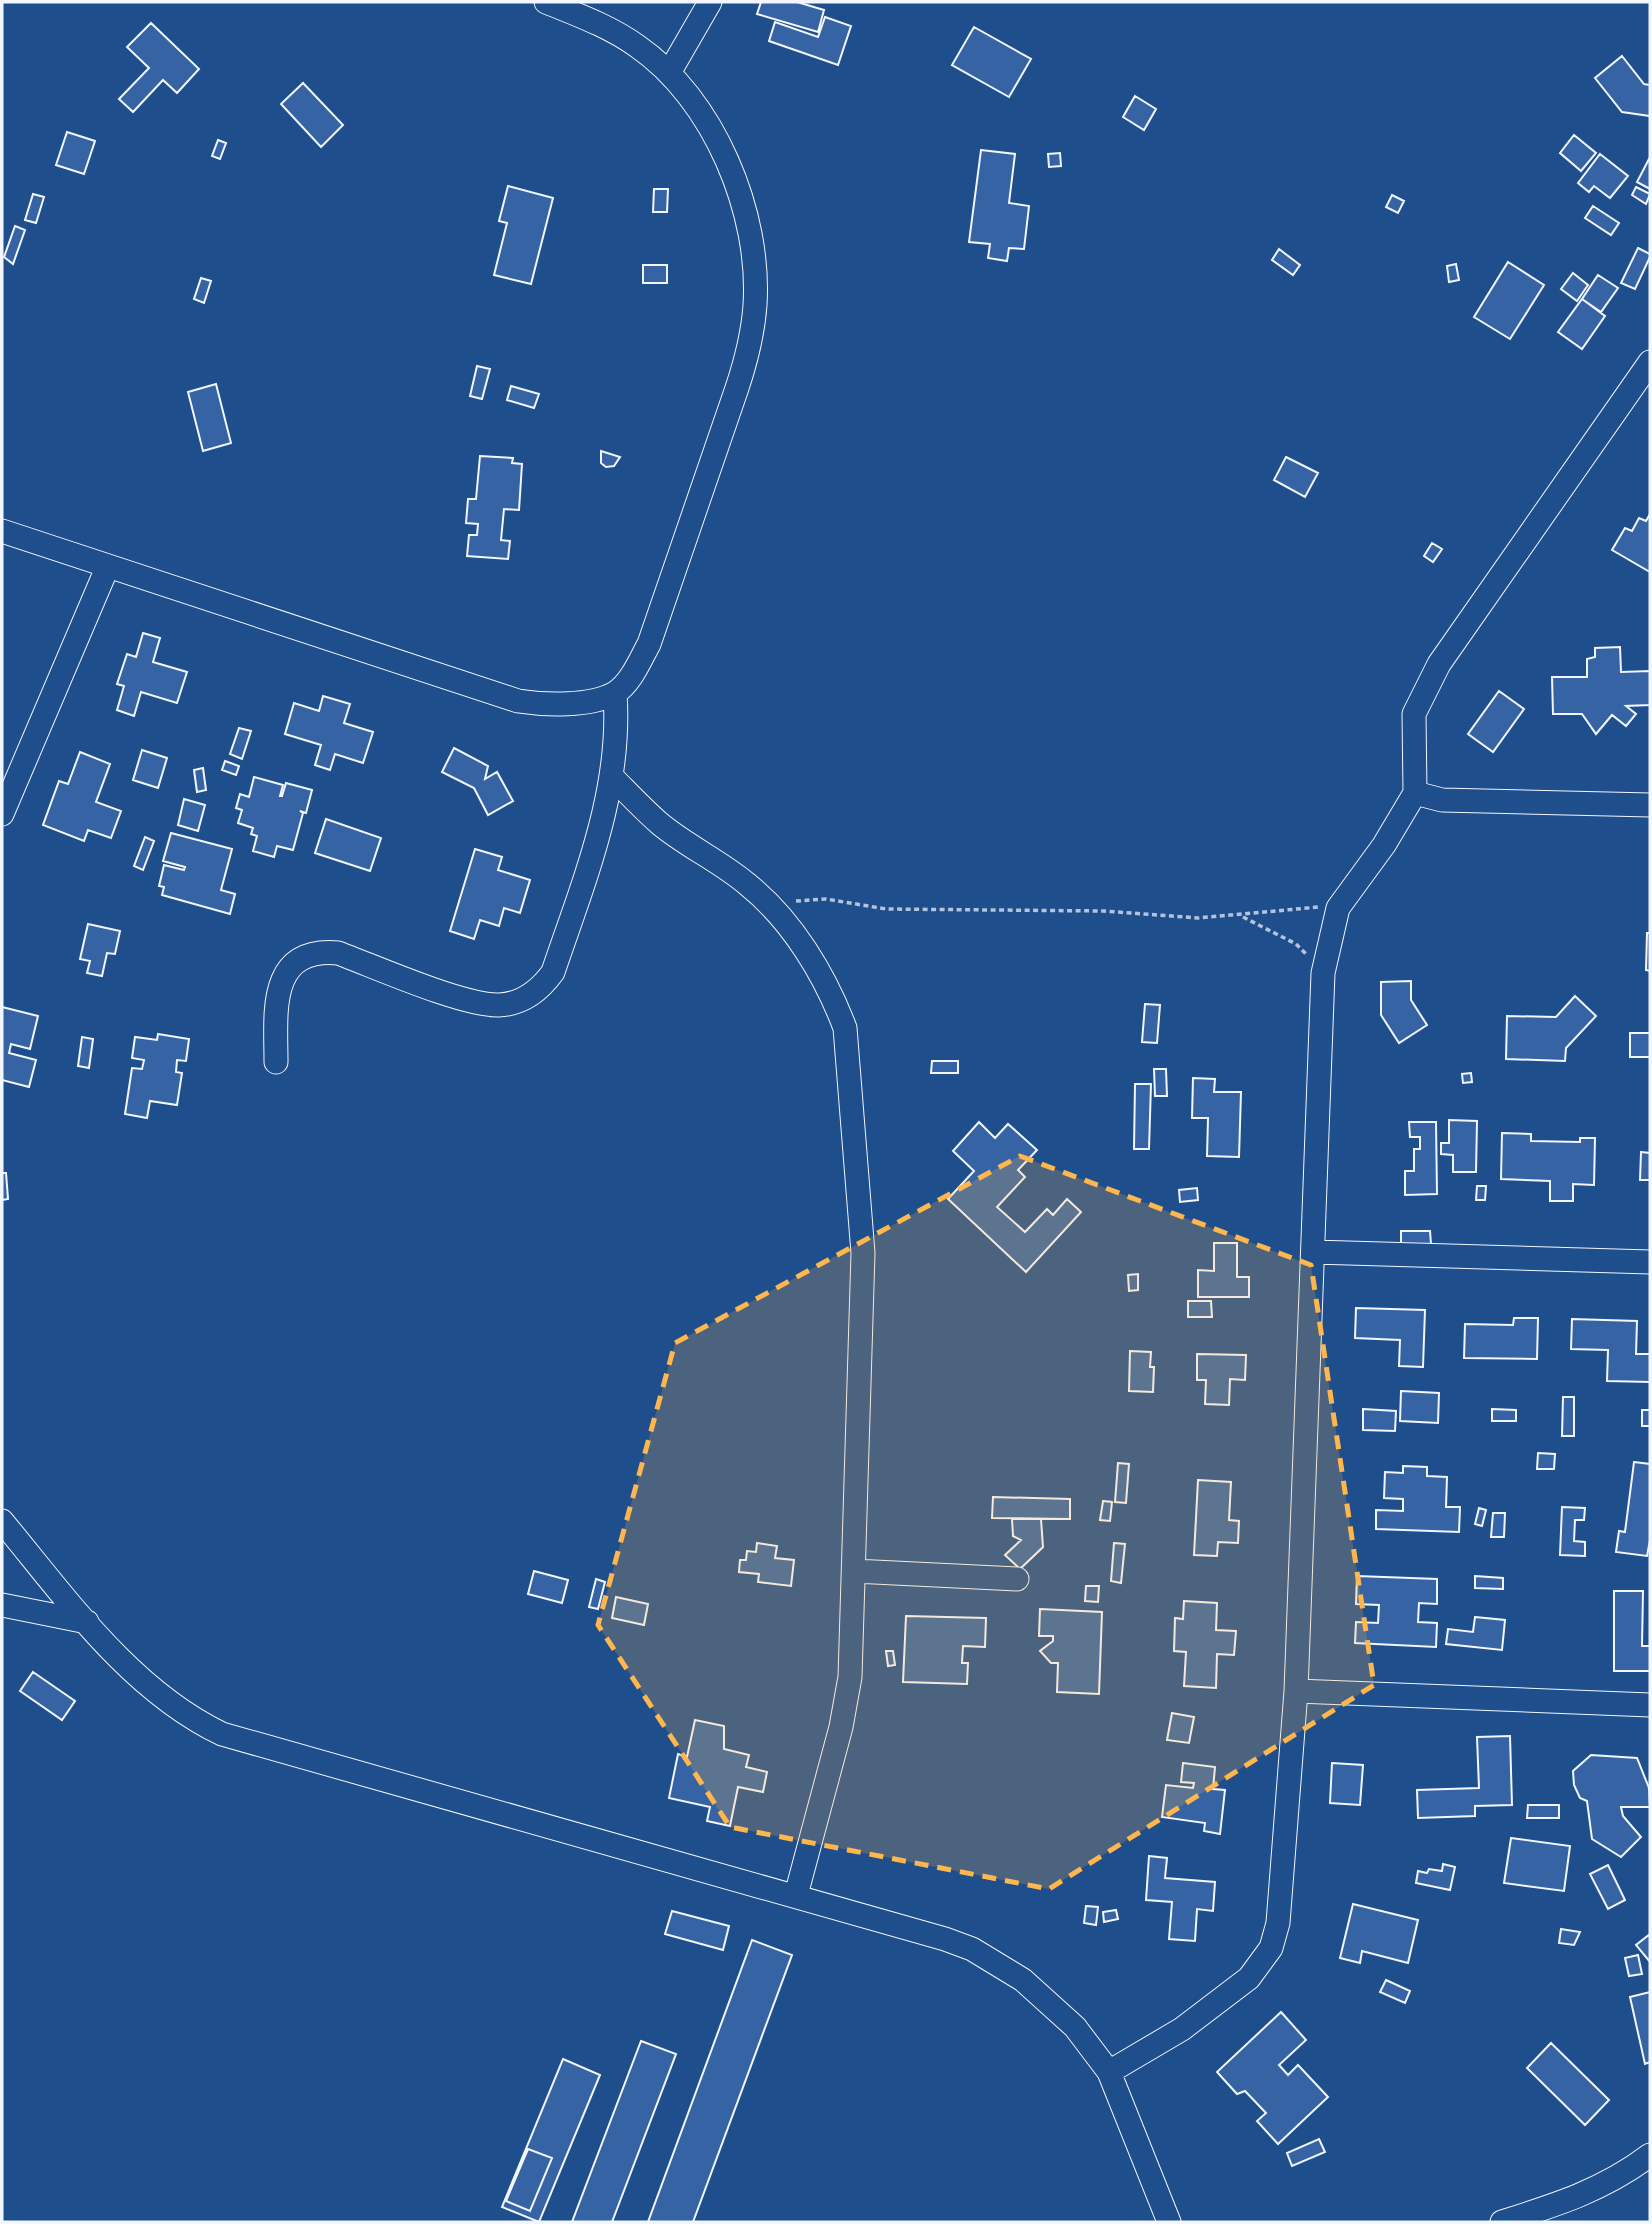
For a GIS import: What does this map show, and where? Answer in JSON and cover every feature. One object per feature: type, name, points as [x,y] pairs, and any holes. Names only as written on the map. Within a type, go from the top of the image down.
[{"type":"street","points":[[2,531],[107,568],[518,701],[543,705],[568,704],[615,693],[632,676],[649,644],[750,346],[755,303],[751,237],[732,175],[704,116],[668,73],[639,47],[607,27],[546,2]]},
{"type":"street","points":[[668,73],[710,2]]},
{"type":"street","points":[[1109,2072],[1182,2029],[1234,1991],[1249,1978],[1271,1948],[1282,1885],[1296,1691],[1323,973],[1338,908],[1384,845],[1415,793],[1412,724],[1423,693],[1439,664],[1650,362]]},
{"type":"street","points":[[2,814],[107,568]]},
{"type":"street","points":[[276,1062],[277,991],[284,974],[303,958],[319,951],[338,953],[475,1002],[499,1005],[517,1002],[545,984],[558,959],[601,826],[613,778],[617,740],[615,693]]},
{"type":"street","points":[[613,778],[659,824],[747,883],[771,906],[809,956],[833,996],[845,1028],[863,1253],[854,1571],[847,1702],[796,1895]]},
{"type":"street","points":[[1415,793],[1442,800],[1650,805]]},
{"type":"street","points":[[1314,1252],[1650,1262]]},
{"type":"street","points":[[2,1521],[87,1622],[162,1698],[184,1714],[222,1734],[945,1939],[1000,1965],[1061,2012],[1109,2072],[1169,2222]]},
{"type":"street","points":[[854,1571],[1017,1579]]},
{"type":"street","points":[[2,1605],[87,1622]]},
{"type":"street","points":[[1296,1691],[1650,1705]]},
{"type":"street","points":[[1502,2222],[1578,2199],[1606,2185],[1650,2155]]},
{"type":"path","points":[[771,906],[826,899],[886,909],[1242,916],[1318,907],[1338,908]]},
{"type":"path","points":[[1242,916],[1296,944],[1323,973]]},
{"type":"highlighted area","points":[[1020,1156],[1311,1265],[1374,1685],[1049,1889],[730,1827],[598,1625],[675,1343]]},
{"type":"building","points":[[761,2],[797,2],[824,10],[818,32],[757,14]]},
{"type":"building","points":[[825,17],[851,26],[838,65],[769,41],[775,22],[818,37]]},
{"type":"building","points":[[151,23],[199,69],[177,93],[163,80],[133,112],[119,99],[149,68],[127,47]]},
{"type":"building","points":[[974,27],[1031,59],[1009,97],[952,65]]},
{"type":"building","points":[[1622,56],[1644,84],[1650,85],[1650,116],[1622,112],[1595,78]]},
{"type":"building","points":[[303,83],[343,125],[321,147],[281,104]]},
{"type":"building","points":[[1135,96],[1156,109],[1144,130],[1123,117]]},
{"type":"building","points":[[67,132],[95,141],[84,174],[56,165]]},
{"type":"building","points":[[1574,135],[1596,153],[1581,171],[1560,153]]},
{"type":"building","points":[[218,140],[226,143],[220,159],[212,156]]},
{"type":"building","points":[[981,150],[1015,154],[1009,203],[1029,206],[1024,249],[1009,248],[1007,261],[988,258],[990,244],[969,242]]},
{"type":"building","points":[[1060,153],[1061,166],[1049,167],[1048,154]]},
{"type":"building","points":[[1600,154],[1628,176],[1610,198],[1594,186],[1589,192],[1578,183]]},
{"type":"building","points":[[1650,160],[1650,189],[1637,182]]},
{"type":"building","points":[[508,186],[553,198],[531,284],[494,275],[507,223],[499,221]]},
{"type":"building","points":[[1636,187],[1650,194],[1646,204],[1632,195]]},
{"type":"building","points":[[654,189],[668,189],[667,212],[653,212]]},
{"type":"building","points":[[33,194],[44,197],[36,223],[25,220]]},
{"type":"building","points":[[1392,195],[1404,201],[1398,213],[1386,207]]},
{"type":"building","points":[[1593,206],[1619,223],[1611,235],[1585,218]]},
{"type":"building","points":[[15,226],[25,230],[13,264],[4,257]]},
{"type":"building","points":[[1638,248],[1650,254],[1650,257],[1635,289],[1621,283]]},
{"type":"building","points":[[1279,249],[1300,265],[1293,275],[1272,260]]},
{"type":"building","points":[[1508,262],[1544,285],[1510,339],[1474,317]]},
{"type":"building","points":[[1456,264],[1459,280],[1449,282],[1447,266]]},
{"type":"building","points":[[643,265],[667,265],[667,283],[643,283]]},
{"type":"building","points":[[1573,273],[1588,285],[1577,301],[1561,289]]},
{"type":"building","points":[[1598,275],[1618,288],[1601,312],[1582,299]]},
{"type":"building","points":[[201,278],[211,281],[204,303],[194,299]]},
{"type":"building","points":[[1582,299],[1605,316],[1582,349],[1558,332]]},
{"type":"building","points":[[477,366],[490,369],[482,399],[470,396]]},
{"type":"building","points":[[216,384],[231,443],[203,451],[188,392]]},
{"type":"building","points":[[511,386],[539,394],[534,408],[507,400]]},
{"type":"building","points":[[601,451],[620,457],[614,466],[606,467],[601,463]]},
{"type":"building","points":[[480,456],[513,458],[512,463],[522,464],[519,510],[504,509],[501,540],[510,541],[508,559],[467,556],[469,535],[477,535],[478,524],[466,523],[468,499],[476,499]]},
{"type":"building","points":[[1286,457],[1318,473],[1305,497],[1274,480]]},
{"type":"building","points":[[1650,514],[1650,572],[1612,550],[1625,528],[1632,531],[1639,518],[1646,521]]},
{"type":"building","points":[[1432,543],[1442,549],[1433,562],[1424,556]]},
{"type":"building","points":[[143,633],[160,638],[153,662],[187,672],[177,703],[141,692],[134,716],[117,710],[124,686],[117,684],[127,654],[136,657]]},
{"type":"building","points":[[1620,647],[1621,672],[1650,671],[1650,705],[1626,706],[1636,714],[1626,726],[1612,715],[1596,734],[1582,714],[1553,714],[1552,677],[1587,677],[1587,659],[1595,657],[1595,648]]},
{"type":"building","points":[[1499,691],[1524,709],[1493,752],[1468,734]]},
{"type":"building","points":[[323,696],[350,704],[344,723],[373,732],[363,763],[335,754],[330,770],[315,765],[321,745],[285,734],[294,703],[319,711]]},
{"type":"building","points":[[239,728],[251,731],[242,759],[230,754]]},
{"type":"building","points":[[454,748],[488,766],[485,779],[497,772],[513,801],[488,815],[474,788],[442,772]]},
{"type":"building","points":[[142,750],[167,758],[158,788],[133,780]]},
{"type":"building","points":[[80,752],[110,764],[96,802],[121,811],[111,838],[88,830],[84,841],[43,825],[59,781],[68,784]]},
{"type":"building","points":[[225,761],[239,766],[236,775],[222,770]]},
{"type":"building","points":[[203,768],[206,790],[197,792],[194,770]]},
{"type":"building","points":[[254,777],[283,785],[280,796],[286,783],[312,790],[306,813],[300,811],[303,813],[293,850],[277,846],[274,857],[253,851],[257,836],[251,834],[253,828],[238,823],[242,810],[236,808],[240,794],[249,797]]},
{"type":"building","points":[[184,799],[205,805],[198,831],[178,825]]},
{"type":"building","points":[[326,819],[381,838],[370,871],[315,853]]},
{"type":"building","points":[[171,833],[232,849],[221,890],[235,894],[230,914],[162,895],[164,887],[159,886],[164,865],[184,870],[185,867],[163,861]]},
{"type":"building","points":[[145,837],[154,841],[143,870],[134,866]]},
{"type":"building","points":[[475,849],[502,857],[498,870],[530,880],[520,913],[504,908],[499,926],[480,920],[474,939],[450,931]]},
{"type":"building","points":[[88,924],[120,931],[115,954],[107,953],[102,976],[87,973],[90,961],[80,959]]},
{"type":"building","points":[[1647,933],[1650,933],[1650,971],[1646,970]]},
{"type":"building","points":[[1411,981],[1411,1000],[1427,1025],[1399,1043],[1381,1015],[1381,982]]},
{"type":"building","points":[[1575,996],[1596,1016],[1566,1048],[1565,1061],[1506,1059],[1507,1016],[1556,1017]]},
{"type":"building","points":[[1145,1004],[1160,1005],[1157,1043],[1142,1042]]},
{"type":"building","points":[[2,1007],[38,1016],[30,1049],[11,1044],[9,1053],[36,1060],[29,1087],[2,1080]]},
{"type":"building","points":[[1630,1033],[1650,1033],[1650,1057],[1630,1057]]},
{"type":"building","points":[[158,1034],[189,1039],[186,1061],[177,1060],[176,1072],[182,1073],[177,1105],[150,1101],[147,1118],[125,1114],[132,1068],[142,1069],[144,1060],[132,1058],[135,1037],[157,1040]]},
{"type":"building","points":[[82,1037],[93,1039],[89,1068],[78,1066]]},
{"type":"building","points":[[932,1061],[958,1061],[958,1073],[931,1073]]},
{"type":"building","points":[[1154,1069],[1166,1069],[1167,1096],[1155,1096]]},
{"type":"building","points":[[1471,1073],[1472,1082],[1463,1083],[1462,1074]]},
{"type":"building","points":[[1193,1078],[1215,1079],[1214,1092],[1241,1092],[1239,1157],[1207,1156],[1208,1118],[1192,1118]]},
{"type":"building","points":[[1135,1084],[1151,1084],[1149,1149],[1134,1149]]},
{"type":"building","points":[[1449,1120],[1477,1121],[1476,1172],[1453,1172],[1453,1155],[1441,1154],[1441,1143],[1449,1143]]},
{"type":"building","points":[[979,1122],[995,1138],[1008,1124],[1037,1150],[1018,1170],[1025,1177],[997,1207],[1025,1232],[1047,1209],[1053,1215],[1067,1199],[1081,1212],[1026,1272],[948,1199],[974,1171],[953,1151]]},
{"type":"building","points":[[1409,1122],[1436,1122],[1437,1194],[1405,1195],[1405,1171],[1414,1171],[1414,1149],[1420,1149],[1420,1137],[1410,1137]]},
{"type":"building","points":[[1502,1133],[1531,1134],[1531,1141],[1580,1142],[1580,1138],[1595,1138],[1594,1185],[1573,1184],[1573,1201],[1550,1201],[1550,1181],[1501,1179]]},
{"type":"building","points":[[1641,1152],[1650,1153],[1650,1180],[1640,1180]]},
{"type":"building","points":[[2,1173],[6,1173],[8,1199],[2,1200]]},
{"type":"building","points":[[1477,1186],[1486,1186],[1485,1200],[1476,1200]]},
{"type":"building","points":[[1197,1188],[1198,1200],[1180,1202],[1179,1190]]},
{"type":"building","points":[[1401,1231],[1430,1231],[1431,1244],[1401,1244]]},
{"type":"building","points":[[1214,1243],[1237,1243],[1237,1277],[1249,1277],[1249,1297],[1198,1297],[1198,1270],[1214,1271]]},
{"type":"building","points":[[1138,1274],[1138,1290],[1129,1291],[1128,1275]]},
{"type":"building","points":[[1188,1301],[1211,1301],[1212,1317],[1188,1317]]},
{"type":"building","points":[[1356,1308],[1425,1310],[1423,1367],[1399,1366],[1400,1340],[1355,1338]]},
{"type":"building","points":[[1514,1318],[1538,1318],[1537,1359],[1464,1358],[1465,1324],[1513,1325]]},
{"type":"building","points":[[1572,1319],[1637,1321],[1636,1354],[1650,1354],[1650,1382],[1607,1381],[1608,1350],[1571,1349]]},
{"type":"building","points":[[1130,1351],[1151,1352],[1150,1367],[1154,1367],[1153,1392],[1129,1391]]},
{"type":"building","points":[[1197,1354],[1246,1355],[1245,1380],[1230,1379],[1229,1405],[1205,1404],[1206,1380],[1197,1380]]},
{"type":"building","points":[[1401,1391],[1439,1393],[1438,1423],[1400,1421]]},
{"type":"building","points":[[1563,1397],[1574,1397],[1574,1436],[1562,1436]]},
{"type":"building","points":[[1363,1409],[1396,1411],[1395,1431],[1363,1430]]},
{"type":"building","points":[[1492,1409],[1516,1410],[1516,1421],[1492,1421]]},
{"type":"building","points":[[1642,1410],[1650,1410],[1650,1426],[1642,1426]]},
{"type":"building","points":[[1538,1453],[1555,1454],[1554,1469],[1537,1469]]},
{"type":"building","points":[[1634,1462],[1650,1464],[1650,1540],[1647,1556],[1616,1552],[1619,1531],[1625,1532]]},
{"type":"building","points":[[1118,1463],[1129,1464],[1126,1503],[1115,1502]]},
{"type":"building","points":[[1403,1466],[1427,1467],[1427,1476],[1447,1477],[1446,1507],[1460,1507],[1459,1532],[1376,1529],[1376,1510],[1403,1511],[1403,1499],[1384,1498],[1385,1472],[1403,1473]]},
{"type":"building","points":[[1198,1480],[1231,1482],[1229,1520],[1239,1521],[1238,1543],[1218,1542],[1217,1556],[1194,1555]]},
{"type":"building","points":[[993,1497],[1070,1499],[1070,1519],[992,1518]]},
{"type":"building","points":[[1103,1501],[1112,1502],[1110,1521],[1100,1520]]},
{"type":"building","points":[[1562,1507],[1585,1508],[1584,1520],[1575,1520],[1574,1541],[1585,1542],[1585,1556],[1560,1555]]},
{"type":"building","points":[[1479,1508],[1486,1510],[1482,1526],[1475,1524]]},
{"type":"building","points":[[1493,1513],[1505,1513],[1504,1537],[1491,1537]]},
{"type":"building","points":[[1012,1519],[1041,1519],[1043,1547],[1020,1569],[1005,1555],[1021,1540],[1013,1536]]},
{"type":"building","points":[[757,1543],[777,1546],[775,1558],[794,1560],[791,1586],[758,1582],[759,1574],[739,1572],[740,1560],[746,1560],[747,1551],[756,1552]]},
{"type":"building","points":[[1114,1543],[1125,1544],[1121,1583],[1111,1581]]},
{"type":"building","points":[[534,1571],[568,1580],[562,1603],[528,1594]]},
{"type":"building","points":[[1357,1576],[1437,1579],[1437,1604],[1419,1603],[1418,1622],[1437,1623],[1436,1647],[1355,1643],[1356,1622],[1378,1623],[1379,1605],[1356,1604]]},
{"type":"building","points":[[1475,1576],[1503,1578],[1503,1589],[1475,1588]]},
{"type":"building","points":[[596,1579],[605,1582],[598,1609],[589,1607]]},
{"type":"building","points":[[1086,1586],[1099,1586],[1098,1602],[1085,1601]]},
{"type":"building","points":[[1614,1591],[1643,1591],[1642,1646],[1650,1646],[1650,1671],[1614,1671]]},
{"type":"building","points":[[616,1597],[648,1604],[644,1625],[612,1618]]},
{"type":"building","points":[[1184,1601],[1217,1603],[1216,1630],[1236,1631],[1234,1655],[1217,1654],[1216,1688],[1184,1686],[1186,1652],[1174,1651],[1175,1618],[1183,1619]]},
{"type":"building","points":[[1040,1609],[1102,1612],[1099,1694],[1057,1692],[1058,1663],[1051,1663],[1040,1651],[1053,1641],[1053,1636],[1039,1636]]},
{"type":"building","points":[[906,1616],[986,1618],[985,1647],[963,1646],[962,1663],[968,1663],[967,1684],[903,1682]]},
{"type":"building","points":[[1475,1617],[1505,1620],[1502,1650],[1446,1644],[1448,1629],[1473,1632]]},
{"type":"building","points":[[886,1651],[893,1651],[895,1665],[888,1666]]},
{"type":"building","points":[[33,1672],[75,1701],[62,1720],[20,1691]]},
{"type":"building","points":[[1172,1713],[1194,1717],[1189,1743],[1167,1740]]},
{"type":"building","points":[[695,1720],[724,1726],[724,1749],[749,1755],[746,1767],[767,1772],[763,1792],[738,1787],[730,1826],[707,1821],[710,1807],[669,1798],[678,1754],[687,1757]]},
{"type":"building","points":[[1510,1736],[1512,1805],[1475,1806],[1475,1816],[1418,1818],[1417,1790],[1479,1788],[1477,1737]]},
{"type":"building","points":[[1591,1755],[1637,1758],[1649,1788],[1650,1807],[1621,1807],[1623,1816],[1641,1837],[1621,1857],[1592,1839],[1587,1801],[1580,1798],[1574,1785],[1573,1771]]},
{"type":"building","points":[[1183,1763],[1215,1767],[1213,1789],[1225,1790],[1220,1834],[1204,1831],[1205,1823],[1162,1817],[1166,1785],[1193,1788],[1194,1783],[1181,1782]]},
{"type":"building","points":[[1332,1763],[1363,1765],[1360,1805],[1330,1803]]},
{"type":"building","points":[[1528,1805],[1559,1805],[1559,1818],[1527,1818]]},
{"type":"building","points":[[1511,1838],[1570,1846],[1564,1891],[1504,1883]]},
{"type":"building","points":[[1149,1856],[1167,1858],[1165,1878],[1215,1882],[1213,1911],[1197,1909],[1195,1941],[1169,1939],[1172,1902],[1146,1900]]},
{"type":"building","points":[[1443,1864],[1455,1867],[1450,1890],[1416,1883],[1418,1871],[1442,1871]]},
{"type":"building","points":[[1608,1865],[1625,1900],[1608,1909],[1590,1874]]},
{"type":"building","points":[[1353,1904],[1418,1920],[1408,1963],[1362,1951],[1360,1963],[1340,1958]]},
{"type":"building","points":[[1086,1906],[1098,1907],[1096,1925],[1084,1923]]},
{"type":"building","points":[[1116,1910],[1118,1919],[1104,1922],[1103,1912]]},
{"type":"building","points":[[672,1911],[729,1926],[723,1950],[665,1934]]},
{"type":"building","points":[[1561,1929],[1580,1932],[1574,1945],[1559,1943]]},
{"type":"building","points":[[1650,1934],[1650,1962],[1636,1945]]},
{"type":"building","points":[[752,1940],[792,1955],[693,2222],[648,2222]]},
{"type":"building","points":[[1638,1955],[1642,1974],[1629,1976],[1625,1958]]},
{"type":"building","points":[[1386,1980],[1410,1991],[1405,2003],[1380,1992]]},
{"type":"building","points":[[1650,1992],[1650,2062],[1645,2064],[1630,1997]]},
{"type":"building","points":[[1281,2012],[1306,2040],[1279,2065],[1288,2075],[1298,2065],[1328,2097],[1278,2144],[1257,2121],[1266,2113],[1245,2091],[1237,2094],[1217,2072]]},
{"type":"building","points":[[641,2041],[676,2054],[612,2222],[572,2222]]},
{"type":"building","points":[[1551,2043],[1609,2100],[1585,2125],[1527,2068]]},
{"type":"building","points":[[563,2059],[600,2075],[539,2222],[502,2207]]},
{"type":"building","points":[[1319,2139],[1325,2152],[1292,2166],[1287,2153]]},
{"type":"building","points":[[528,2149],[552,2158],[530,2211],[506,2201]]}]
